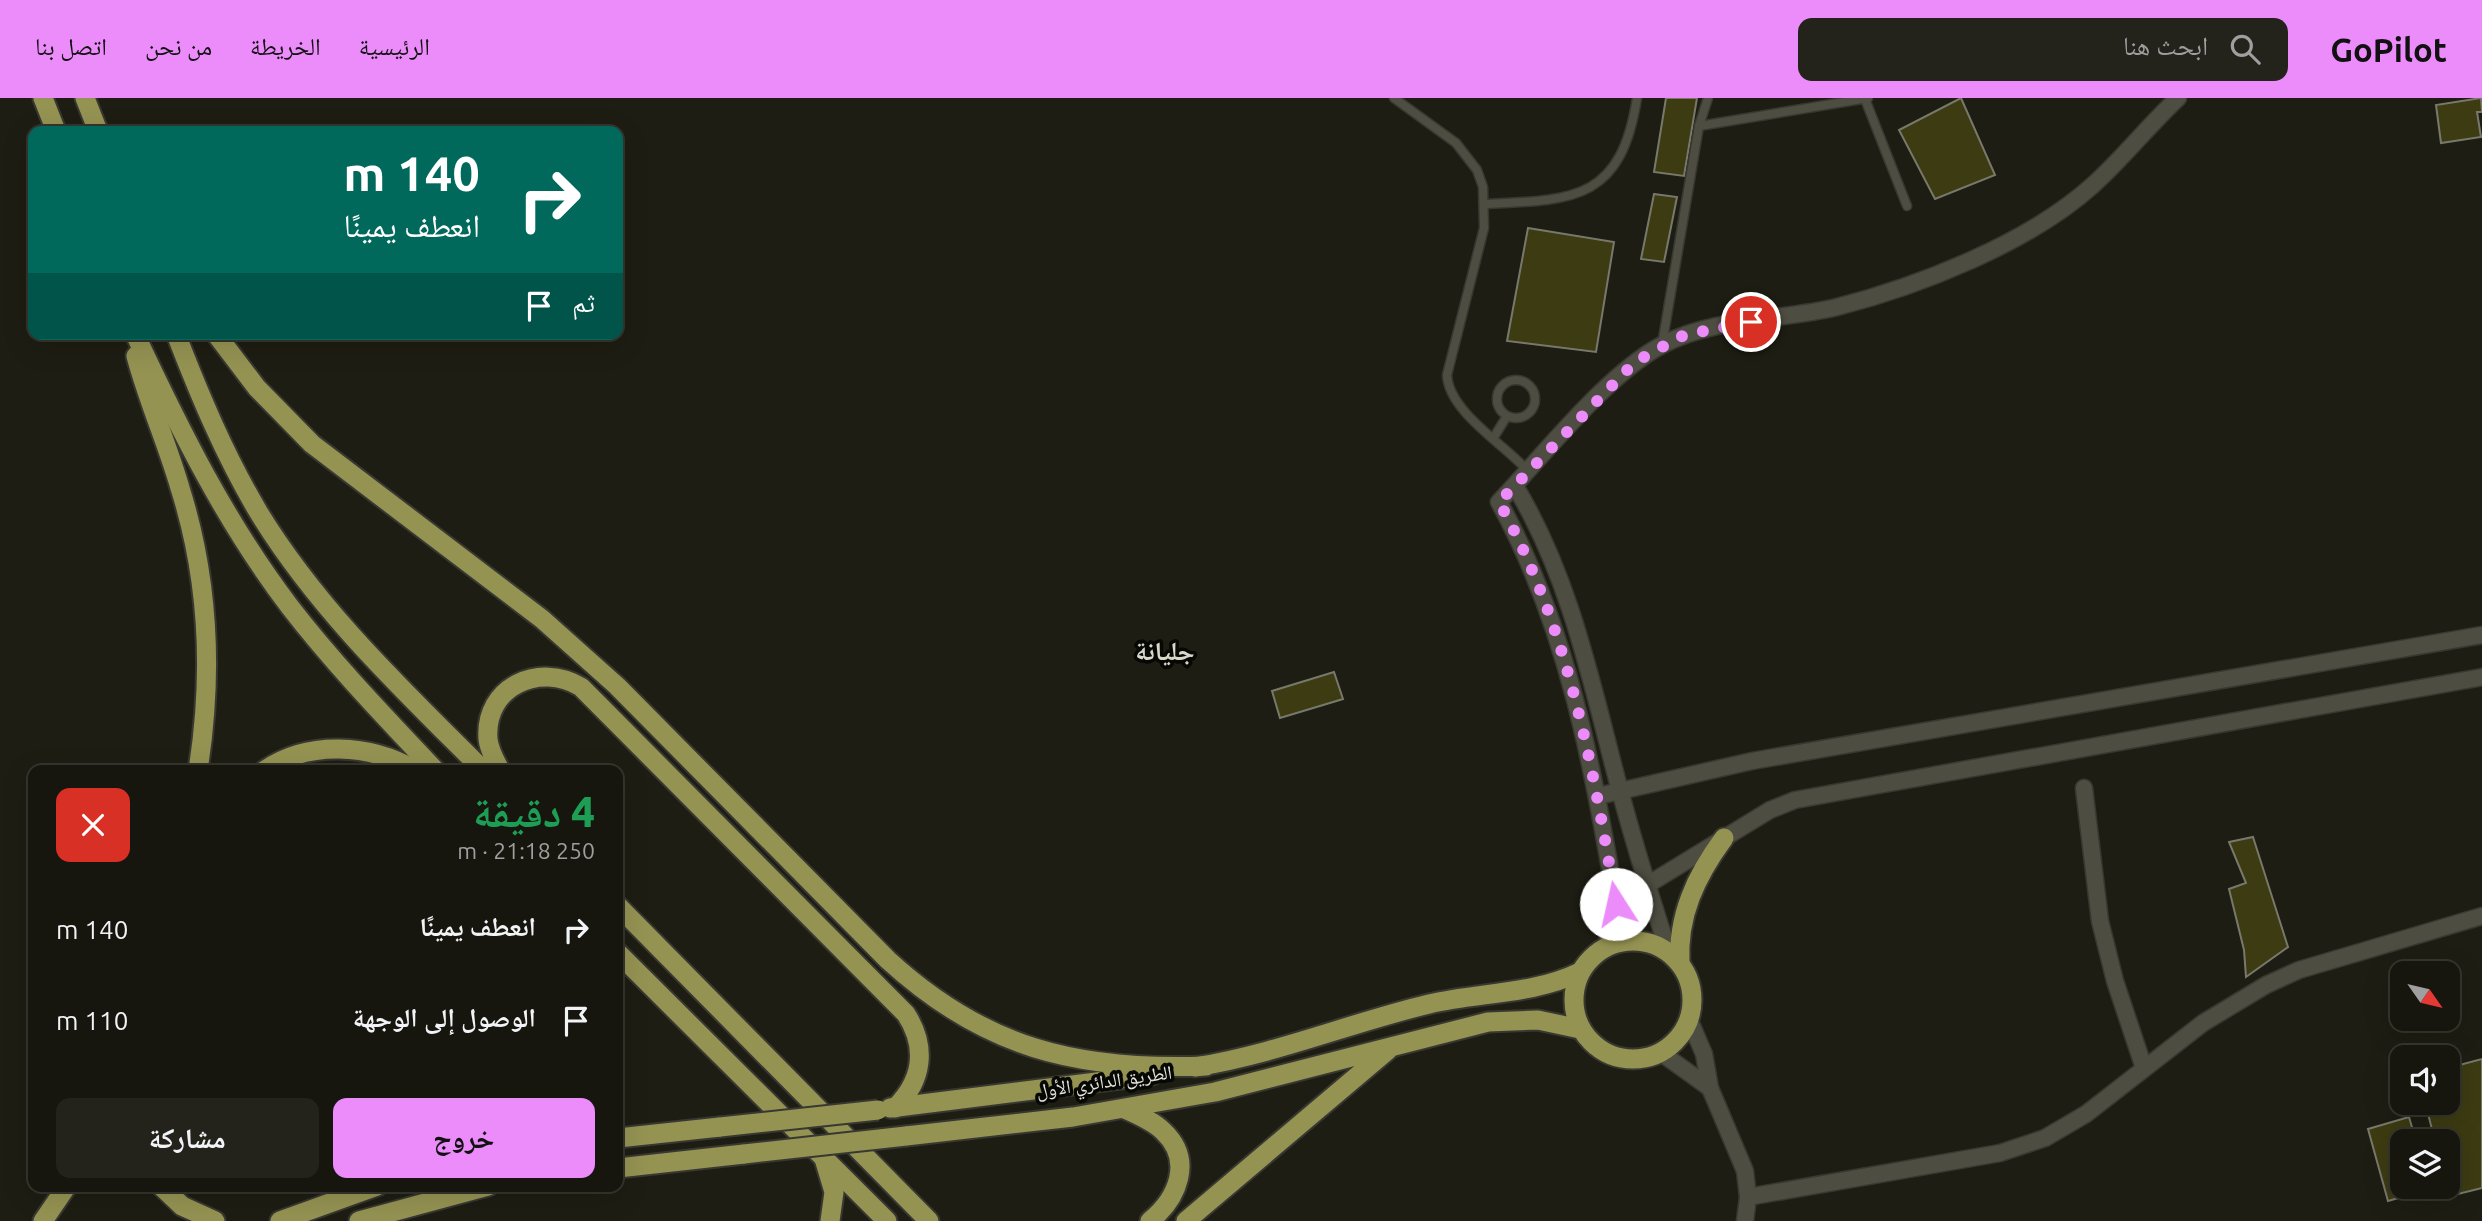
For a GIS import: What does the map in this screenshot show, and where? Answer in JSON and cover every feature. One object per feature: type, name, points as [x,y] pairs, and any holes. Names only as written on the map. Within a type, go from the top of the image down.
[{"type":"main road","points":[[43,98],[53,126]]},
{"type":"main road","points":[[85,98],[95,126]]},
{"type":"main road","points":[[134,340],[147,396],[183,498],[202,583],[207,661],[198,765]]},
{"type":"main road","points":[[136,340],[180,429],[249,549],[332,659],[430,765]]},
{"type":"main road","points":[[179,340],[227,456],[260,515],[322,602],[362,649],[478,765]]},
{"type":"main road","points":[[221,340],[257,388],[313,444],[516,599],[583,655],[888,960],[931,997],[1012,1042],[1065,1057],[1130,1066],[1206,1066]]},
{"type":"main road","points":[[498,765],[492,753],[488,729],[490,717],[502,695],[522,680],[534,676],[558,676],[581,687],[906,1014],[914,1026],[920,1056],[914,1085],[886,1109]]},
{"type":"main road","points":[[274,765],[289,757],[342,749],[377,754],[403,765]]},
{"type":"main road","points":[[1674,958],[1691,894],[1724,838]]},
{"type":"main road","points":[[623,911],[929,1221]]},
{"type":"main road","points":[[1638,941],[1674,958],[1691,990],[1689,1018],[1678,1038],[1660,1052],[1638,1059],[1615,1057],[1595,1046],[1580,1028],[1574,1006],[1580,972],[1605,947],[1638,941]]},
{"type":"main road","points":[[623,958],[887,1221]]},
{"type":"main road","name":"الطريق الدائري الأول","points":[[623,1137],[1099,1083],[1206,1066],[1311,1040],[1430,1004],[1539,988],[1580,972]]},
{"type":"main road","points":[[623,1167],[1125,1109],[1214,1092],[1488,1022],[1538,1020],[1580,1028]]},
{"type":"main road","points":[[1186,1221],[1394,1046]]},
{"type":"main road","points":[[1125,1109],[1165,1132],[1178,1153],[1180,1165],[1177,1189],[1164,1210],[1150,1221]]},
{"type":"main road","points":[[821,1155],[828,1166],[834,1192],[830,1221]]},
{"type":"main road","points":[[43,1221],[63,1192]]},
{"type":"main road","points":[[167,1192],[181,1206],[215,1221]]},
{"type":"main road","points":[[280,1221],[360,1192]]},
{"type":"main road","points":[[359,1221],[387,1216],[468,1192]]},
{"type":"street","points":[[1605,947],[1615,919],[1616,904],[1598,796],[1556,631],[1529,561],[1499,502],[1613,383],[1635,362],[1662,345],[1706,329],[1847,304],[1948,270],[2026,231],[2067,206],[2094,185],[2178,98]]},
{"type":"street","points":[[1515,486],[1538,524],[1573,615],[1647,886],[1674,958]]},
{"type":"street","points":[[1598,796],[1752,761],[2482,635]]},
{"type":"street","points":[[1616,904],[1770,810],[1822,794],[2482,677]]},
{"type":"street","points":[[2084,788],[2100,921],[2115,981],[2144,1068]]},
{"type":"street","points":[[1748,1197],[2023,1147],[2066,1128],[2234,1003],[2299,970],[2482,916]]},
{"type":"street","points":[[1689,1018],[1704,1054],[1710,1088],[1745,1171],[1748,1197],[1745,1221]]},
{"type":"street","points":[[1660,1052],[1710,1088]]},
{"type":"lane","points":[[1394,98],[1456,143],[1477,170],[1486,204],[1485,228],[1447,375],[1454,400],[1528,471]]},
{"type":"lane","points":[[1486,204],[1555,201],[1586,190],[1600,181],[1622,156],[1629,141],[1637,98]]},
{"type":"lane","points":[[1662,345],[1699,126],[1708,98]]},
{"type":"lane","points":[[1699,126],[1866,98],[1907,206]]},
{"type":"lane","points":[[1511,381],[1522,382],[1534,393],[1532,409],[1518,418],[1507,416],[1498,403],[1499,392],[1511,381]]},
{"type":"lane","points":[[1493,437],[1507,416]]},
{"type":"building","points":[[1666,98],[1697,98],[1684,176],[1654,172]]},
{"type":"building","points":[[1961,98],[1995,175],[1935,199],[1899,130]]},
{"type":"building","points":[[2481,98],[2482,112],[2477,112],[2481,137],[2441,143],[2436,105]]},
{"type":"building","points":[[1654,194],[1677,197],[1664,262],[1641,259]]},
{"type":"building","points":[[1528,228],[1614,242],[1596,352],[1507,341]]},
{"type":"building","points":[[1334,672],[1343,699],[1280,718],[1272,691]]},
{"type":"building","points":[[2253,837],[2288,947],[2246,977],[2244,950],[2229,889],[2246,883],[2229,842]]},
{"type":"building","points":[[2482,1059],[2482,1188],[2460,1194],[2460,1129],[2432,1129],[2428,1115],[2460,1115],[2460,1065]]},
{"type":"building","points":[[2409,1117],[2412,1129],[2390,1129],[2390,1199],[2395,1199],[2388,1201],[2368,1129]]},
{"type":"district","name":"جليانة","points":[[1165,651]]},
{"type":"route","points":[[1616,904],[1598,796],[1556,631],[1529,561],[1499,502],[1635,362],[1684,335],[1751,322]]}]
